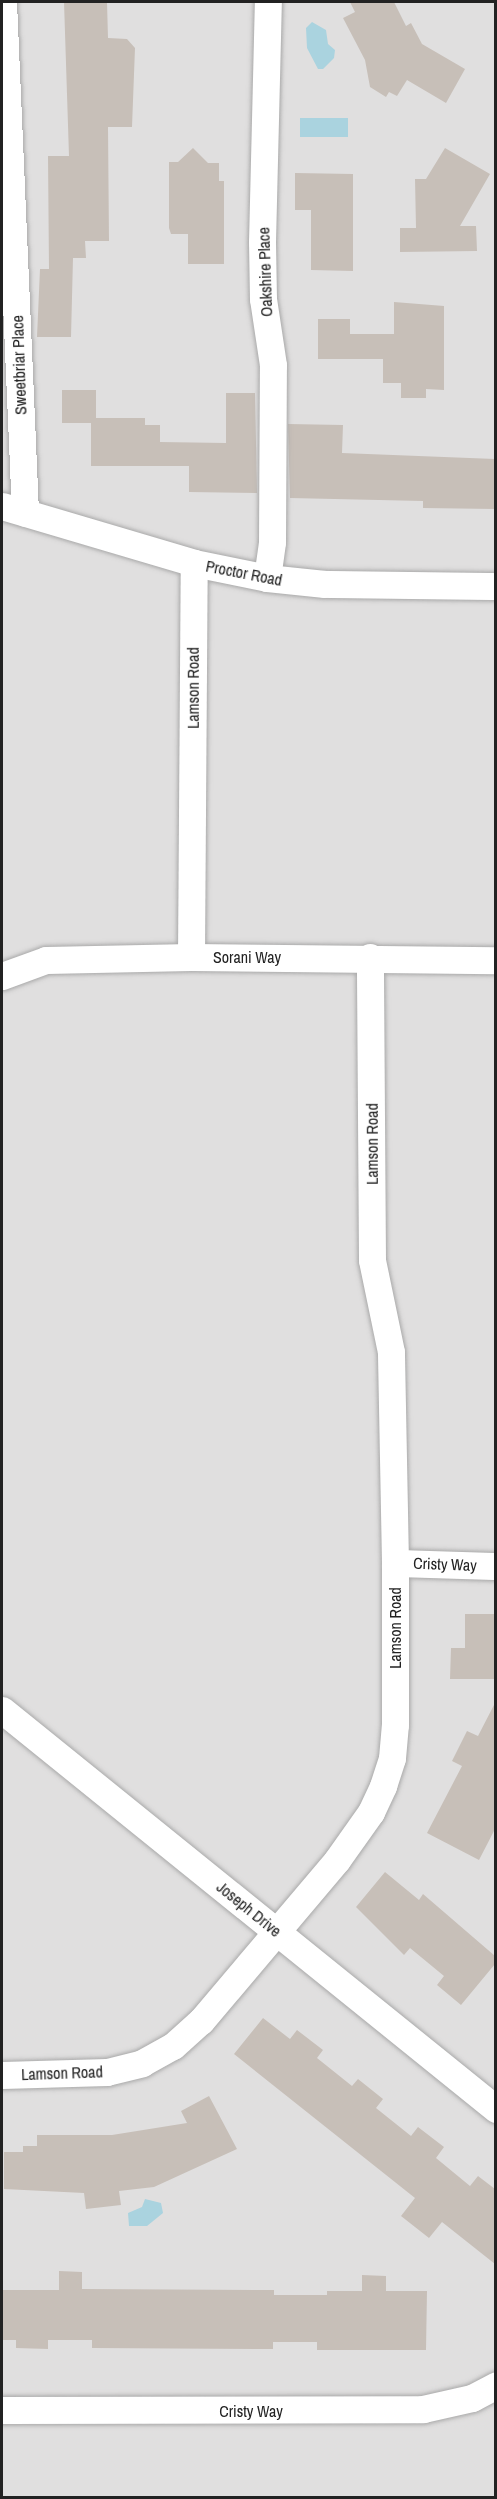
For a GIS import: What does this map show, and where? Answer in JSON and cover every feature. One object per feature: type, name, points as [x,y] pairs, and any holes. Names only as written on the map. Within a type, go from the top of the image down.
[{"type":"street","name":"Sweetbriar Place","points":[[3,2],[13,510]]},
{"type":"street","name":"Oakshire Place","points":[[267,578],[273,507],[273,365],[263,299],[262,242],[268,2]]},
{"type":"street","name":"Proctor Road","points":[[13,510],[194,563],[267,578],[325,584],[495,586]]},
{"type":"street","name":"Lamson Road","points":[[191,957],[194,563]]},
{"type":"street","name":"Sorani Way","points":[[2,975],[46,960],[191,957],[495,960]]},
{"type":"street","name":"Lamson Road","points":[[2,2075],[99,2073],[159,2056],[201,2021],[277,1931],[371,1812],[386,1777],[395,1725],[391,1352],[372,1260],[370,957]]},
{"type":"street","name":"Cristy Way","points":[[395,1563],[495,1566]]},
{"type":"street","name":"Joseph Drive","points":[[2,1710],[495,2109]]},
{"type":"street","name":"Cristy Way","points":[[2,2410],[423,2409],[472,2398],[495,2385]]},
{"type":"shaded area","points":[[2,2],[495,2],[495,2497],[2,2497]]},
{"type":"water","points":[[312,22],[326,30],[328,44],[335,50],[334,58],[323,69],[318,69],[307,48],[306,28]]},
{"type":"water","points":[[300,118],[348,118],[348,137],[300,137]]},
{"type":"water","points":[[145,2199],[161,2203],[163,2213],[147,2226],[129,2226],[128,2213],[142,2207]]},
{"type":"building","points":[[64,2],[107,2],[108,38],[127,39],[135,48],[132,127],[108,127],[109,241],[85,241],[86,258],[73,258],[71,337],[37,337],[40,269],[49,269],[48,156],[69,156]]},
{"type":"building","points":[[350,2],[394,2],[406,26],[411,23],[422,44],[465,69],[446,103],[407,80],[397,96],[389,92],[386,97],[370,87],[365,60],[343,18],[355,12]]},
{"type":"building","points":[[193,148],[208,163],[219,163],[219,181],[224,181],[224,264],[188,264],[188,234],[171,234],[169,228],[169,162],[178,162]]},
{"type":"building","points":[[445,148],[490,174],[460,226],[476,226],[477,251],[400,252],[400,228],[416,228],[415,179],[426,179]]},
{"type":"building","points":[[295,173],[353,174],[353,271],[311,270],[311,210],[295,210]]},
{"type":"building","points":[[394,302],[444,306],[444,390],[426,389],[426,398],[401,398],[401,383],[383,383],[383,359],[318,359],[318,319],[350,319],[350,334],[394,334]]},
{"type":"building","points":[[62,390],[96,390],[96,418],[145,418],[145,425],[160,425],[160,442],[226,443],[226,393],[255,393],[257,493],[189,492],[189,466],[91,466],[91,423],[62,423]]},
{"type":"building","points":[[288,424],[343,425],[342,453],[495,459],[495,509],[423,508],[423,501],[290,498]]},
{"type":"building","points":[[465,1614],[495,1614],[495,1679],[450,1679],[451,1648],[465,1648]]},
{"type":"building","points":[[495,1703],[495,1829],[479,1860],[427,1833],[462,1766],[452,1761],[467,1731],[478,1736]]},
{"type":"building","points":[[385,1872],[419,1900],[423,1894],[495,1956],[495,1964],[461,2005],[437,1985],[444,1976],[410,1948],[404,1955],[356,1907]]},
{"type":"building","points":[[263,2018],[290,2039],[297,2030],[323,2050],[317,2058],[352,2086],[358,2079],[383,2099],[376,2108],[411,2136],[418,2127],[444,2147],[436,2158],[470,2186],[478,2176],[495,2189],[495,2264],[442,2222],[429,2238],[401,2216],[415,2198],[234,2054]]},
{"type":"building","points":[[209,2096],[237,2149],[154,2187],[119,2191],[121,2205],[86,2209],[84,2193],[4,2189],[4,2152],[23,2152],[23,2146],[37,2146],[37,2135],[112,2135],[187,2123],[181,2111]]},
{"type":"building","points":[[59,2271],[82,2272],[82,2289],[274,2290],[274,2295],[327,2295],[327,2291],[362,2291],[362,2275],[386,2276],[386,2291],[427,2291],[426,2350],[317,2350],[317,2342],[273,2342],[273,2349],[92,2348],[92,2340],[48,2340],[48,2349],[16,2348],[16,2340],[2,2340],[2,2290],[59,2290]]}]
